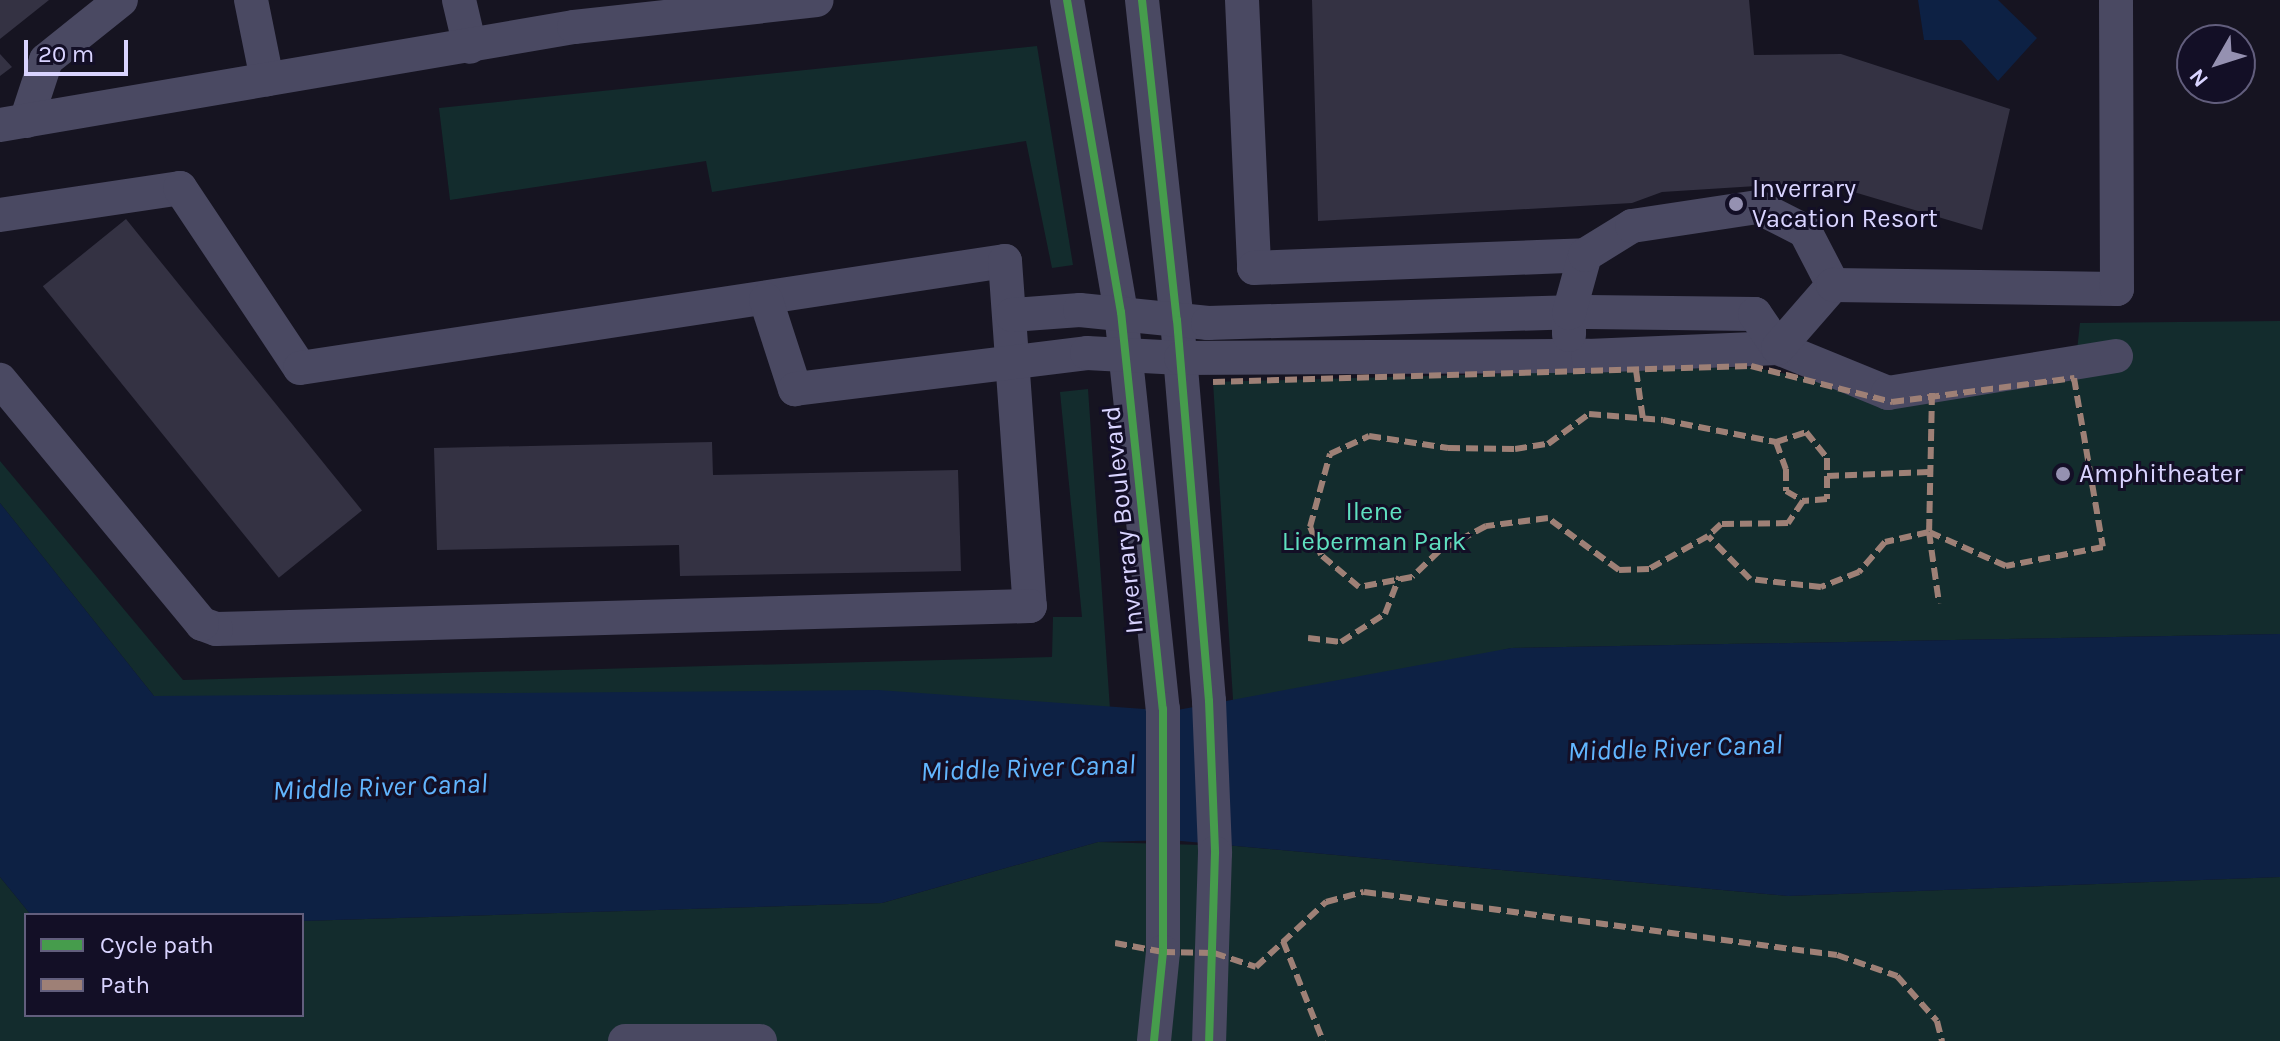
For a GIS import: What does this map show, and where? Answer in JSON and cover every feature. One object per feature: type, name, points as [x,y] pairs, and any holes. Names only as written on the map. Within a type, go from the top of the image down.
[{"type":"street","points":[[13,123],[46,60],[121,0]]},
{"type":"street","points":[[251,0],[267,79]]},
{"type":"street","points":[[459,0],[470,47]]},
{"type":"street","points":[[13,123],[574,27],[817,0]]},
{"type":"street","name":"Inverrary Boulevard","points":[[1067,0],[1121,312],[1163,709],[1165,856],[1154,1041]]},
{"type":"street","points":[[1142,0],[1181,358],[1209,701],[1215,853],[1209,1041]]},
{"type":"street","points":[[1242,0],[1254,268],[1253,358]]},
{"type":"street","points":[[1778,348],[1833,285],[2117,289],[2116,0]]},
{"type":"street","points":[[0,215],[180,188],[300,368],[766,300],[1005,261],[1016,362],[1030,606],[216,629],[192,613],[0,380]]},
{"type":"street","points":[[1254,268],[1585,255],[1632,226],[1758,207],[1805,231],[1833,285]]},
{"type":"street","points":[[1570,356],[1569,313],[1585,255]]},
{"type":"street","points":[[766,300],[795,389],[1087,353],[1181,358],[1570,356],[1778,348],[1888,393],[2116,356]]},
{"type":"street","points":[[1012,315],[1121,312],[1177,320],[1253,322],[1569,313],[1755,314],[1778,348]]},
{"type":"street","points":[[1382,319],[1386,356]]},
{"type":"street","points":[[626,1041],[760,1041]]},
{"type":"green space","points":[[1037,46],[1073,265],[1052,268],[1026,141],[712,192],[706,161],[450,200],[439,108]]},
{"type":"green space","name":"Ilene Lieberman Park","points":[[2280,321],[2280,634],[1511,648],[1234,715],[1213,382],[1751,367],[1828,382],[2074,378],[2080,323]]},
{"type":"green space","points":[[1088,389],[1110,709],[154,696],[0,503],[0,461],[183,680],[1052,657],[1053,617],[1082,617],[1060,392]]},
{"type":"green space","points":[[1098,842],[1236,846],[1788,896],[2280,877],[2280,1041],[0,1041],[0,877],[29,913],[24,913],[24,1017],[304,1017],[304,921],[882,903]]},
{"type":"water","points":[[1918,0],[1998,0],[2037,38],[1998,81],[1961,40],[1924,40]]},
{"type":"water","name":"Middle River Canal","points":[[0,503],[154,696],[878,690],[1172,711],[1511,648],[2280,634],[2280,877],[1788,896],[1170,840],[1098,842],[882,903],[304,921],[304,913],[29,913],[0,877]]},
{"type":"building","points":[[0,0],[49,0],[0,39]]},
{"type":"building","points":[[1312,0],[1749,0],[1754,55],[1841,54],[2010,109],[1982,230],[1820,182],[1662,192],[1632,203],[1318,221]]},
{"type":"building","points":[[0,54],[12,67],[0,76]]},
{"type":"building","points":[[126,219],[362,510],[279,578],[43,286]]},
{"type":"building","points":[[712,442],[713,475],[958,470],[961,571],[680,576],[679,545],[437,550],[434,448]]},
{"type":"marked path","points":[[1213,382],[1751,366],[1892,402],[2074,378],[2103,547],[2006,566],[1929,532],[1885,542],[1859,572],[1821,587],[1750,579],[1708,536],[1649,569],[1619,570],[1548,518],[1486,526],[1439,551],[1412,577],[1359,587],[1321,555],[1310,527],[1330,454],[1369,436],[1448,448],[1515,449],[1548,444],[1589,414],[1663,420],[1776,442],[1806,432],[1827,458],[1827,499],[1803,501],[1788,523],[1721,524],[1708,536]]},
{"type":"marked path","points":[[1636,370],[1643,419]]},
{"type":"marked path","points":[[1932,393],[1929,532],[1939,603]]},
{"type":"marked path","points":[[1776,442],[1786,469],[1786,491],[1803,501]]},
{"type":"marked path","points":[[1827,476],[1929,472]]},
{"type":"marked path","points":[[1308,638],[1341,642],[1385,614],[1399,577]]},
{"type":"marked path","points":[[1115,943],[1163,952],[1214,953],[1256,967],[1326,902],[1364,892],[1837,955],[1897,976],[1937,1021],[1942,1041]]},
{"type":"marked path","points":[[1283,941],[1323,1041]]},
{"type":"cycle path","points":[[1067,0],[1121,312],[1163,709],[1163,952],[1154,1041]]},
{"type":"cycle path","points":[[1142,0],[1177,320],[1209,701],[1215,853],[1209,1041]]},
{"type":"place","name":"Inverrary Vacation Resort","points":[[1736,204]]},
{"type":"place","name":"Amphitheater","points":[[2063,474]]}]
